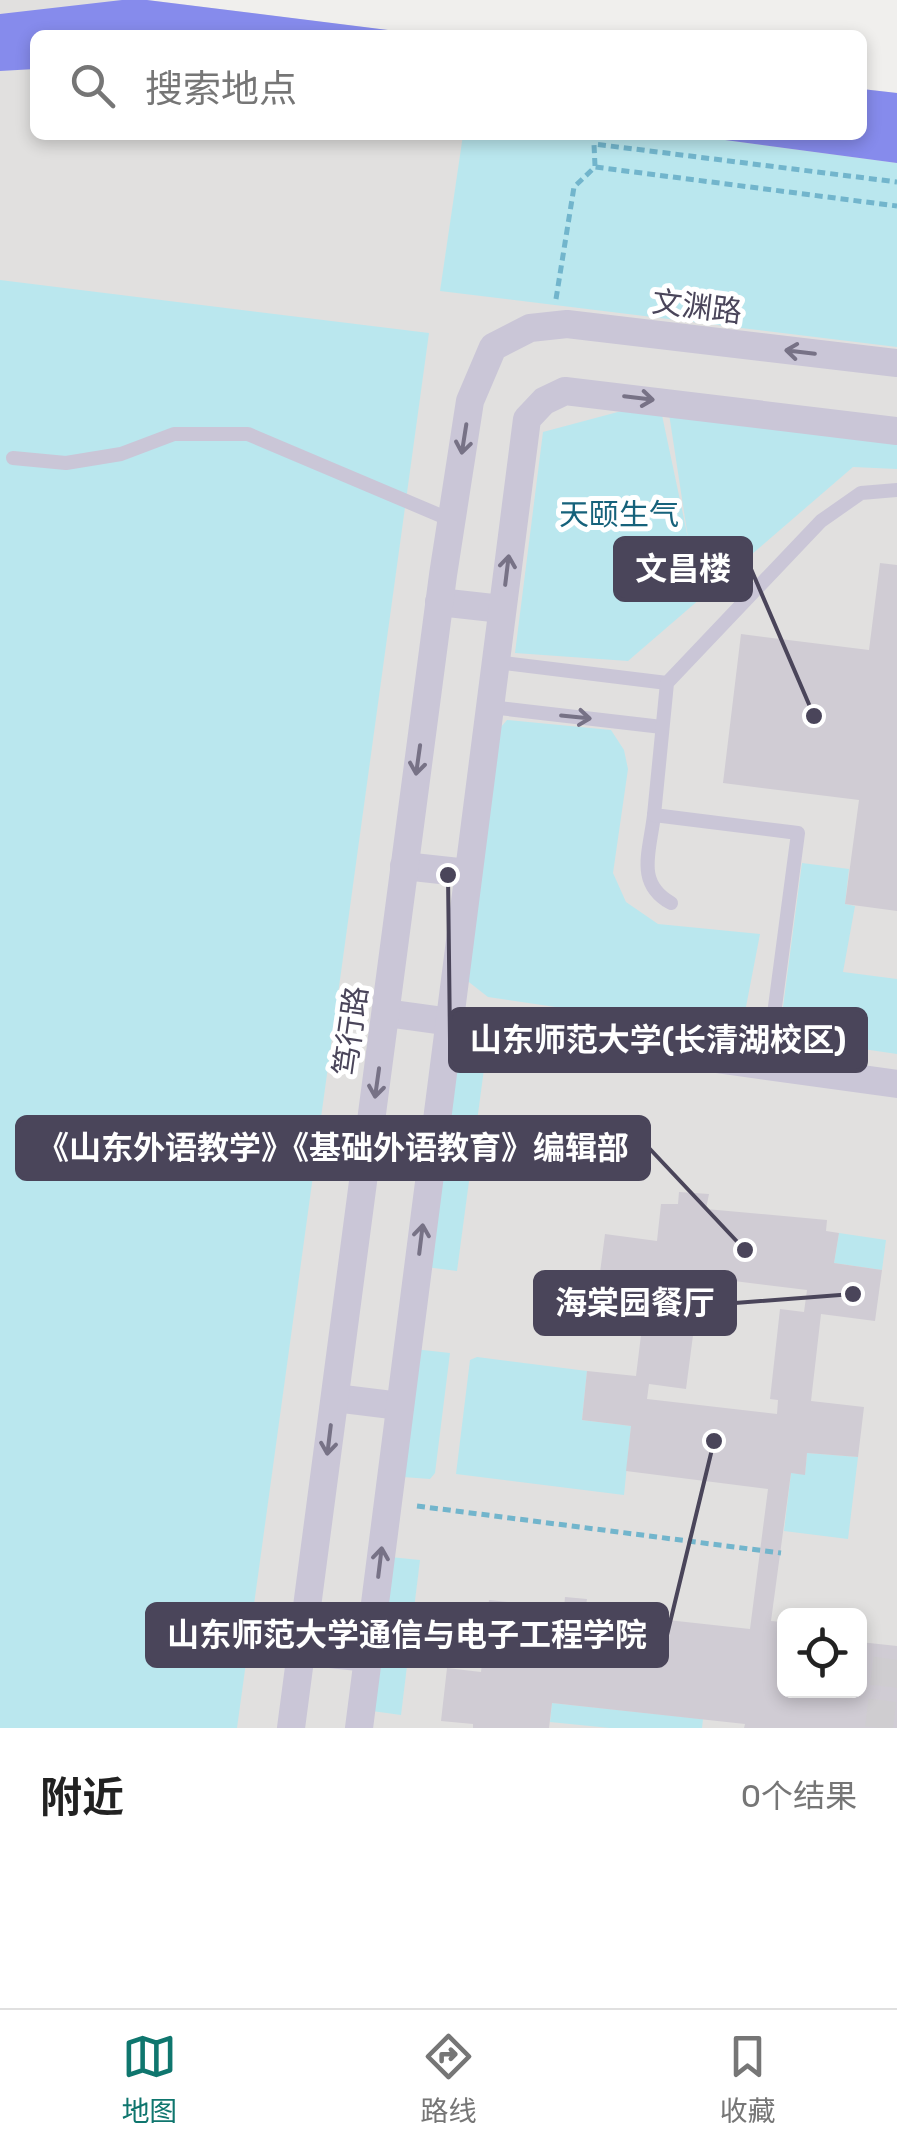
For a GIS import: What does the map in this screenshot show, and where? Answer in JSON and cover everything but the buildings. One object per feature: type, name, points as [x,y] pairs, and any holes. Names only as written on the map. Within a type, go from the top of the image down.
[{"type":"street","name":"文渊路","points":[[494,346],[530,328],[567,324],[897,363]]},
{"type":"street","name":"笃行路","points":[[292,1728],[439,602],[470,401],[494,346]]},
{"type":"street","points":[[359,1728],[526,419],[544,401],[565,391],[897,432]]},
{"type":"street","points":[[439,602],[502,610]]},
{"type":"street","points":[[404,866],[468,873]]},
{"type":"street","points":[[386,1013],[897,1084]]},
{"type":"street","points":[[366,1159],[431,1164]]},
{"type":"street","points":[[335,1398],[400,1406]]},
{"type":"street","points":[[302,1651],[368,1658]]},
{"type":"lane","points":[[12,458],[66,463],[121,454],[174,434],[248,434],[451,520]]},
{"type":"lane","points":[[672,903],[655,894],[647,879],[667,683],[822,521],[860,493],[897,490]]},
{"type":"lane","points":[[496,662],[667,683]]},
{"type":"lane","points":[[490,707],[662,726]]},
{"type":"lane","points":[[654,815],[798,832],[767,1067]]},
{"type":"path","points":[[552,326],[574,187],[595,166],[594,144],[897,182]]},
{"type":"path","points":[[595,166],[897,206]]},
{"type":"path","points":[[388,1504],[781,1554]]},
{"type":"shaded area","points":[[0,0],[147,0],[388,30],[30,30],[30,140],[867,140],[867,90],[897,93],[897,1728],[0,1728]]},
{"type":"green space","points":[[462,140],[725,140],[897,163],[897,347],[440,291]]},
{"type":"green space","points":[[0,280],[429,333],[237,1728],[0,1728]]},
{"type":"green space","name":"天颐生气","points":[[666,394],[897,430],[897,469],[853,467],[628,661],[515,653],[543,432],[659,401],[688,538]]},
{"type":"green space","points":[[507,720],[611,730],[624,750],[628,769],[613,873],[626,902],[658,924],[760,934],[745,1012],[718,1031],[488,997],[465,979],[495,734]]},
{"type":"green space","points":[[802,863],[849,869],[845,904],[855,906],[843,972],[897,979],[897,1054],[802,1040],[783,1007]]},
{"type":"green space","points":[[486,1054],[457,1271],[426,1267],[452,1081],[459,1070]]},
{"type":"green space","points":[[839,1233],[886,1240],[882,1270],[834,1263]]},
{"type":"green space","points":[[414,1349],[450,1353],[435,1473],[430,1479],[403,1477]]},
{"type":"green space","points":[[477,1357],[587,1371],[582,1420],[631,1426],[624,1495],[456,1474],[470,1360]]},
{"type":"green space","points":[[807,1453],[858,1457],[848,1539],[784,1531],[791,1473],[805,1474]]},
{"type":"green space","points":[[390,1557],[420,1560],[401,1715],[372,1711]]},
{"type":"green space","points":[[552,1703],[703,1719],[702,1728],[610,1728],[550,1722]]},
{"type":"water","points":[[147,0],[388,30],[30,30],[30,69],[0,71],[0,14]]},
{"type":"water","points":[[867,90],[897,93],[897,163],[725,140],[867,140]]},
{"type":"tunnel","points":[[879,1728],[889,1645]]},
{"type":"place","name":"文昌楼","points":[[814,716]]},
{"type":"place","name":"山东师范大学(长清湖校区)","points":[[448,875]]},
{"type":"place","name":"《山东外语教学》《基础外语教育》编辑部","points":[[745,1250]]},
{"type":"place","name":"海棠园餐厅","points":[[853,1294]]},
{"type":"place","name":"山东师范大学通信与电子工程学院","points":[[714,1441]]}]
